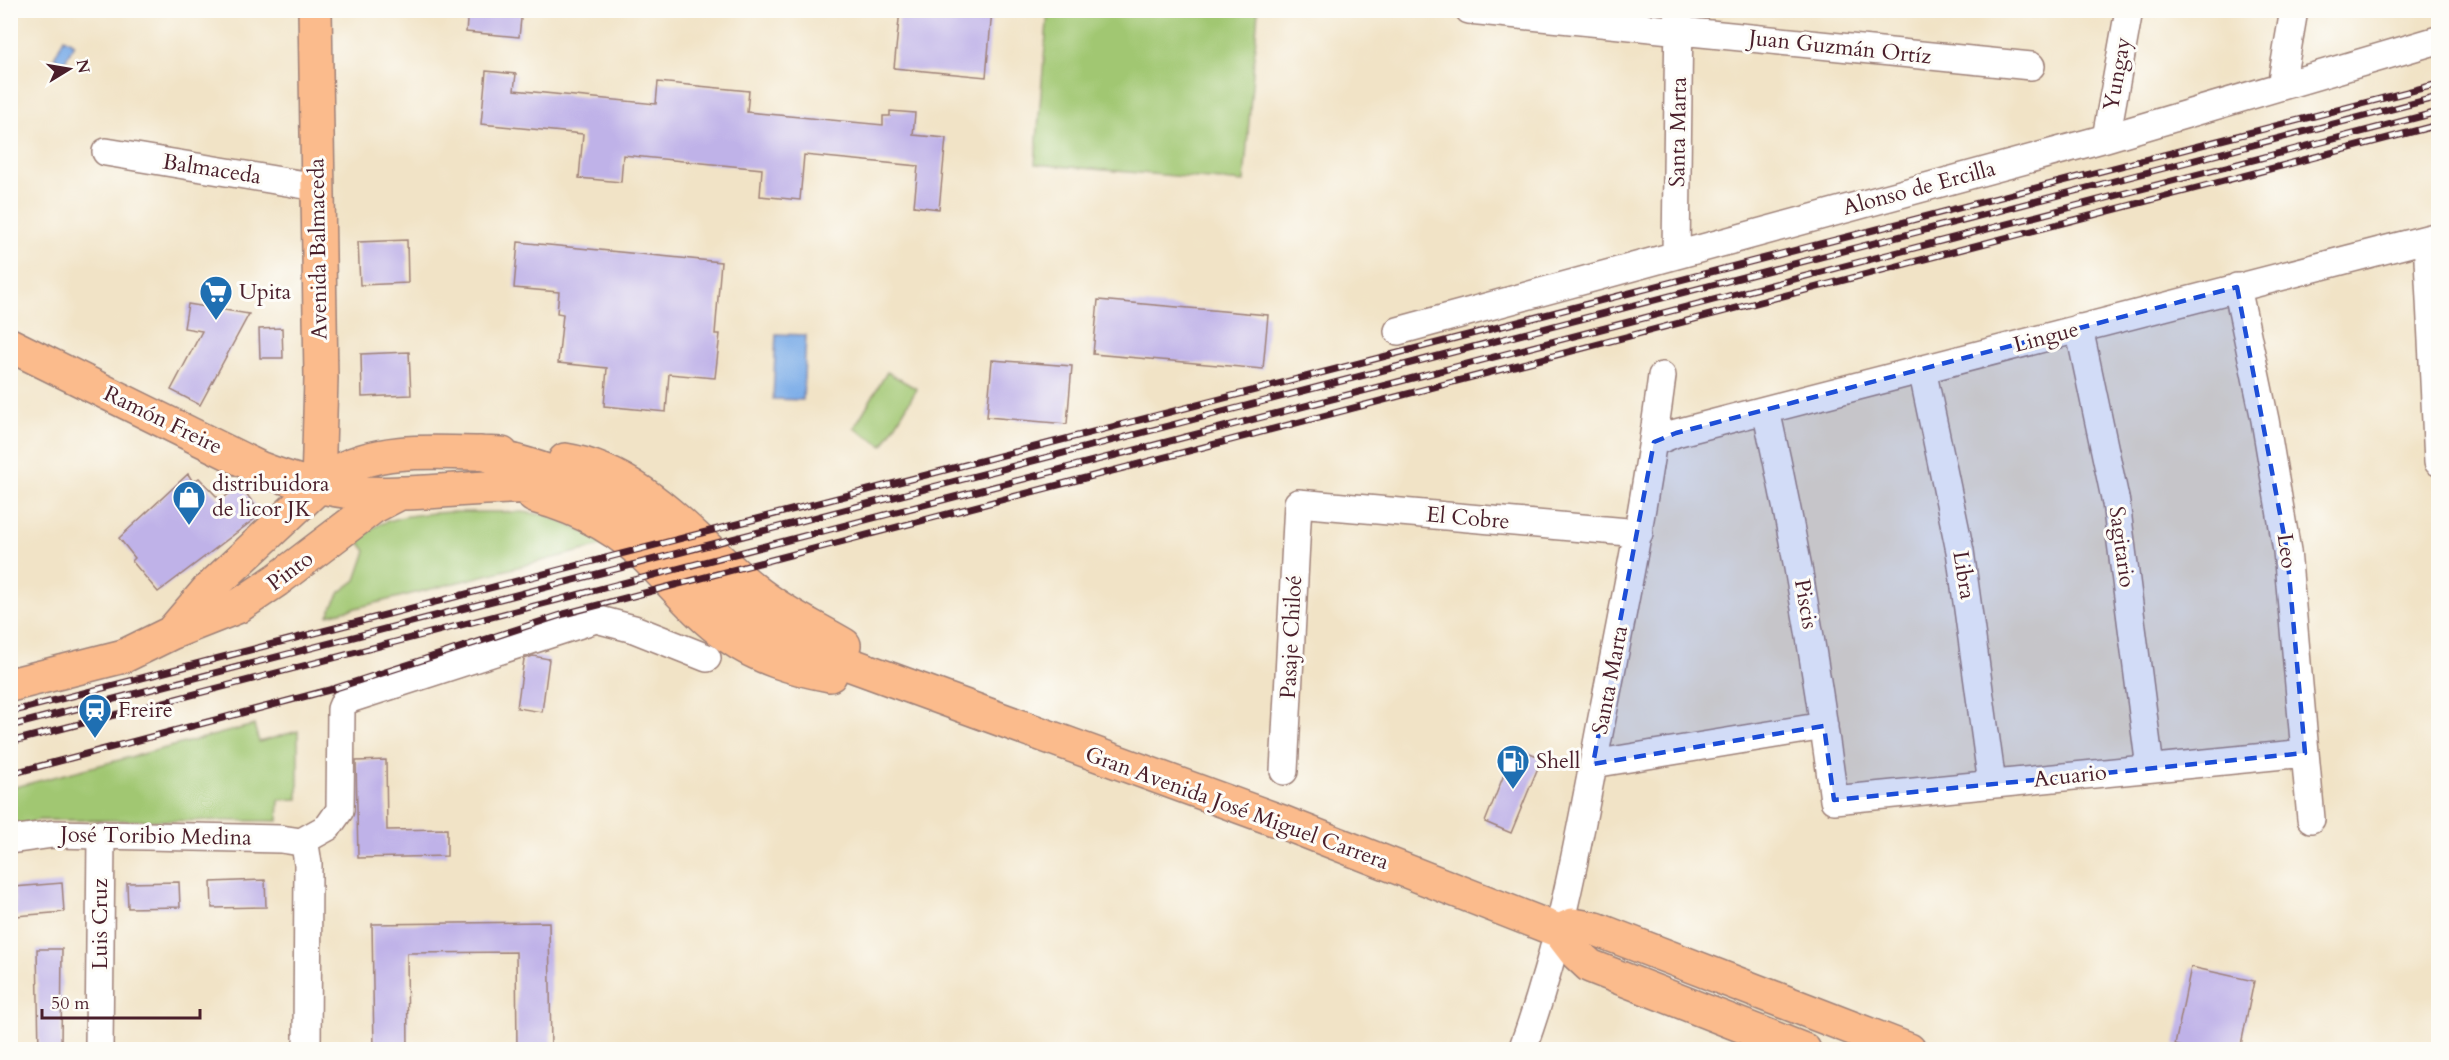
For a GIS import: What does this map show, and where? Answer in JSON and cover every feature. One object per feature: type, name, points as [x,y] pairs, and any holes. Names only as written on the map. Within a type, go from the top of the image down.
[{"type":"main road","name":"Avenida Balmaceda","points":[[315,10],[321,412],[318,487]]},
{"type":"main road","name":"Ramón Freire","points":[[10,345],[259,468],[318,487],[361,493],[400,493]]},
{"type":"main road","name":"Gran Avenida José Miguel Carrera","points":[[480,453],[535,465],[577,483],[599,496],[649,532],[721,598],[775,635],[914,690],[1282,822],[1559,931],[1573,925],[1596,929],[1909,1050]]},
{"type":"main road","name":"Gran Avenida José Miguel Carrera","points":[[318,487],[345,467],[370,458],[480,453],[515,454],[572,461],[615,477],[670,514],[761,596],[914,690]]},
{"type":"main road","name":"Gran Avenida José Miguel Carrera","points":[[400,493],[526,485],[599,496]]},
{"type":"main road","name":"Pinto","points":[[171,633],[207,591],[318,487]]},
{"type":"main road","name":"Gran Avenida José Miguel Carrera","points":[[485,489],[547,500],[586,515],[614,531],[654,565],[705,618],[739,643],[770,660],[803,670],[914,690]]},
{"type":"main road","name":"Pinto","points":[[10,685],[124,656],[171,633],[219,616],[256,596],[355,520],[400,493]]},
{"type":"main road","points":[[1559,931],[1576,953],[1590,966],[1804,1050]]},
{"type":"street","name":"Juan Guzmán Ortíz","points":[[1469,10],[1679,21],[2031,66]]},
{"type":"street","name":"Yungay","points":[[2106,138],[2129,10]]},
{"type":"street","points":[[2282,86],[2294,10]]},
{"type":"street","name":"Santa Marta","points":[[1676,254],[1679,21]]},
{"type":"street","name":"Alonso de Ercilla","points":[[1398,332],[2106,138],[2439,40]]},
{"type":"street","name":"Balmaceda","points":[[106,152],[317,187]]},
{"type":"street","points":[[2433,237],[2439,462]]},
{"type":"street","name":"Lingue","points":[[1654,442],[1676,433],[2433,237]]},
{"type":"street","name":"Leo","points":[[2237,287],[2265,420],[2288,551],[2311,819]]},
{"type":"street","name":"Sagitario","points":[[2079,328],[2116,503],[2150,768]]},
{"type":"street","name":"Libra","points":[[1922,369],[1960,551],[1992,784]]},
{"type":"street","name":"Santa Marta","points":[[1522,1050],[1545,987],[1559,931],[1639,533],[1662,376]]},
{"type":"street","name":"Piscis","points":[[1766,410],[1800,570],[1834,800]]},
{"type":"street","name":"El Cobre","points":[[1298,503],[1639,533]]},
{"type":"street","name":"Pasaje Chiloé","points":[[1284,771],[1298,503]]},
{"type":"street","points":[[307,1050],[308,864],[306,851],[301,842],[328,826],[340,810],[341,708],[344,702],[596,619],[634,629],[707,658]]},
{"type":"street","points":[[1593,764],[1824,726]]},
{"type":"street","name":"Acuario","points":[[1834,800],[2305,753]]},
{"type":"street","name":"José Toribio Medina","points":[[10,840],[46,834],[101,834],[290,839],[301,842]]},
{"type":"street","name":"Luis Cruz","points":[[99,1050],[101,834]]},
{"type":"highlighted area","points":[[2237,287],[2287,551],[2305,753],[1834,800],[1824,726],[1593,764],[1654,442],[1676,433]]},
{"type":"green space","points":[[1048,11],[1258,11],[1244,182],[1035,164]]},
{"type":"green space","points":[[887,372],[917,389],[883,446],[854,428]]},
{"type":"green space","points":[[455,512],[522,512],[547,515],[609,544],[328,615],[340,592],[356,580],[366,551],[359,542],[366,533],[376,526],[402,517]]},
{"type":"green space","points":[[254,725],[259,742],[298,731],[298,799],[279,800],[278,821],[39,820],[11,827],[11,788]]},
{"type":"water","points":[[64,38],[74,44],[64,63],[54,58]]},
{"type":"water","points":[[776,334],[806,335],[803,400],[773,399]]},
{"type":"building","points":[[468,10],[522,10],[519,37],[466,32]]},
{"type":"building","points":[[900,10],[992,10],[986,77],[894,68]]},
{"type":"building","points":[[486,71],[516,74],[514,90],[656,104],[658,82],[749,91],[747,112],[883,125],[883,116],[890,116],[890,111],[915,113],[913,135],[946,138],[939,209],[914,206],[918,166],[804,155],[800,200],[760,196],[762,169],[623,155],[621,182],[579,178],[583,134],[481,124]]},
{"type":"building","points":[[407,240],[408,283],[360,285],[358,242]]},
{"type":"building","points":[[518,242],[721,262],[715,334],[720,334],[715,378],[669,374],[666,412],[604,406],[607,368],[558,363],[563,314],[557,313],[559,292],[514,288]]},
{"type":"building","points":[[1098,300],[1268,315],[1263,369],[1093,354]]},
{"type":"building","points":[[188,304],[249,314],[200,405],[171,390],[202,331],[184,328]]},
{"type":"building","points":[[282,328],[283,358],[260,358],[259,329]]},
{"type":"building","points":[[409,352],[411,395],[362,397],[361,354]]},
{"type":"building","points":[[992,360],[1072,366],[1067,424],[987,417]]},
{"type":"building","name":"distribuidora de licor JK","points":[[188,474],[193,482],[199,478],[220,500],[241,486],[261,514],[158,592],[132,561],[135,558],[119,538]]},
{"type":"building","points":[[533,656],[549,659],[542,712],[517,708],[524,659]]},
{"type":"building","name":"Shell","points":[[1515,747],[1542,758],[1511,833],[1485,822]]},
{"type":"building","points":[[386,760],[387,830],[447,829],[447,856],[358,858],[356,761]]},
{"type":"building","points":[[265,880],[266,907],[212,908],[211,882]]},
{"type":"building","points":[[179,882],[180,907],[128,908],[127,883]]},
{"type":"building","points":[[62,883],[64,912],[16,916],[14,887]]},
{"type":"building","points":[[549,922],[551,1050],[517,1050],[516,952],[407,953],[408,1050],[374,1050],[372,924]]},
{"type":"building","points":[[37,949],[62,949],[61,1050],[39,1050]]},
{"type":"building","points":[[2191,967],[2254,981],[2240,1050],[2195,1050],[2175,1045]]},
{"type":"railway","points":[[10,712],[2438,84]]},
{"type":"railway","points":[[10,726],[2438,97]]},
{"type":"railway","points":[[10,742],[2438,112]]},
{"type":"railway","points":[[10,774],[333,689],[564,614],[2438,125]]},
{"type":"place","name":"Upita","points":[[216,321]]},
{"type":"place","name":"distribuidora de licor JK","points":[[189,526]]},
{"type":"place","name":"Freire","points":[[95,739]]},
{"type":"place","name":"Shell","points":[[1513,790]]}]
